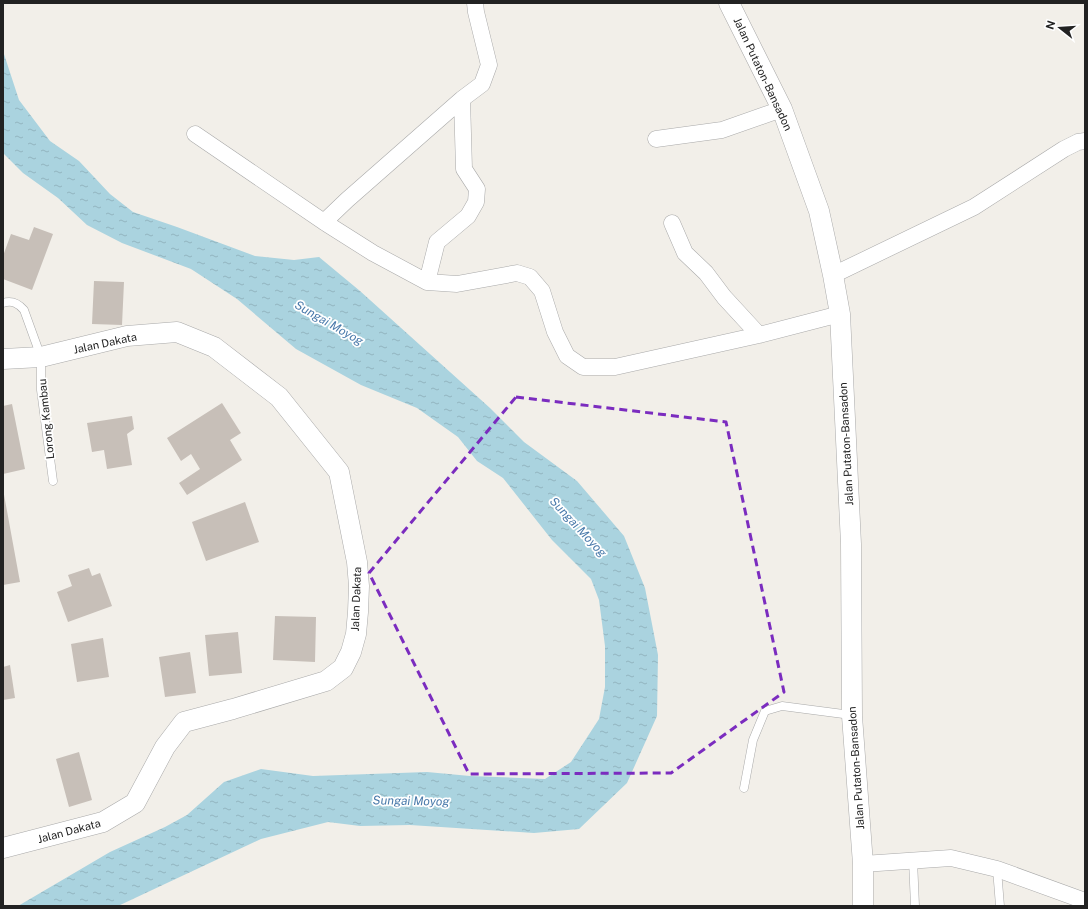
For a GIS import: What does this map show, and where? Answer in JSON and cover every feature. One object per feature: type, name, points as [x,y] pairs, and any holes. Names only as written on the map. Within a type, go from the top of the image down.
[{"type":"street","points":[[324,222],[462,99],[482,84],[489,65],[475,3]]},
{"type":"street","name":"Jalan Putaton-Bansadon","points":[[729,3],[782,109],[819,210],[840,314],[851,544],[852,716],[863,864],[863,906]]},
{"type":"street","points":[[427,282],[437,242],[468,216],[476,202],[477,189],[464,169],[462,99]]},
{"type":"street","points":[[656,139],[722,130],[782,109]]},
{"type":"street","points":[[195,134],[324,222],[373,253],[427,282],[457,284],[517,273],[530,277],[542,291],[555,332],[567,356],[583,368],[615,367],[840,314]]},
{"type":"street","points":[[833,275],[974,207],[1064,149],[1078,142],[1085,141]]},
{"type":"street","points":[[672,223],[686,253],[706,273],[724,297],[759,334]]},
{"type":"street","name":"Jalan Dakata","points":[[3,359],[42,357],[126,336],[177,332],[214,347],[279,396],[339,472],[357,562],[358,612],[356,634],[351,652],[342,668],[326,681],[184,722],[165,747],[135,802],[104,822],[3,848]]},
{"type":"street","points":[[863,864],[951,858],[997,869],[1085,901]]},
{"type":"lane","points":[[3,303],[10,301],[19,304],[24,310],[42,357]]},
{"type":"lane","name":"Lorong Kambau","points":[[42,357],[41,390],[53,481]]},
{"type":"lane","points":[[744,788],[753,740],[765,711],[782,706],[852,716]]},
{"type":"lane","points":[[913,860],[915,906]]},
{"type":"lane","points":[[997,869],[1000,906]]},
{"type":"highlighted area","points":[[516,397],[726,422],[784,692],[671,773],[469,774],[369,573]]},
{"type":"water","name":"Sungai Moyog","points":[[3,51],[19,100],[50,141],[79,161],[110,194],[133,212],[255,256],[294,260],[319,257],[360,291],[490,408],[524,442],[577,481],[624,536],[645,588],[658,655],[657,716],[627,783],[579,829],[534,833],[410,825],[360,826],[328,822],[261,839],[118,906],[18,906],[110,852],[165,827],[187,815],[224,782],[261,769],[313,776],[427,772],[470,776],[545,779],[571,762],[599,719],[605,687],[605,646],[599,600],[591,579],[552,540],[503,478],[477,461],[458,437],[417,408],[361,385],[296,349],[237,299],[191,269],[122,243],[87,225],[58,198],[23,173],[3,153]]},
{"type":"building","points":[[34,227],[53,234],[32,290],[3,279],[3,256],[11,234],[29,240]]},
{"type":"building","points":[[94,281],[124,282],[122,325],[92,324]]},
{"type":"building","points":[[222,403],[241,433],[230,440],[242,460],[187,495],[179,483],[200,469],[191,454],[181,461],[167,438]]},
{"type":"building","points":[[12,404],[25,469],[3,474],[3,406]]},
{"type":"building","points":[[132,416],[134,429],[127,434],[132,465],[107,469],[104,450],[92,452],[87,423]]},
{"type":"building","points":[[3,489],[20,582],[3,585]]},
{"type":"building","points":[[245,502],[259,542],[206,561],[192,522]]},
{"type":"building","points":[[89,568],[92,576],[100,573],[112,606],[68,622],[57,592],[72,586],[68,575]]},
{"type":"building","points":[[275,616],[316,617],[315,662],[273,660]]},
{"type":"building","points":[[238,632],[242,673],[209,676],[205,635]]},
{"type":"building","points":[[103,638],[109,677],[77,682],[71,644]]},
{"type":"building","points":[[190,652],[196,693],[165,697],[159,657]]},
{"type":"building","points":[[10,665],[15,698],[3,700],[3,667]]},
{"type":"building","points":[[79,752],[92,800],[69,807],[56,759]]}]
